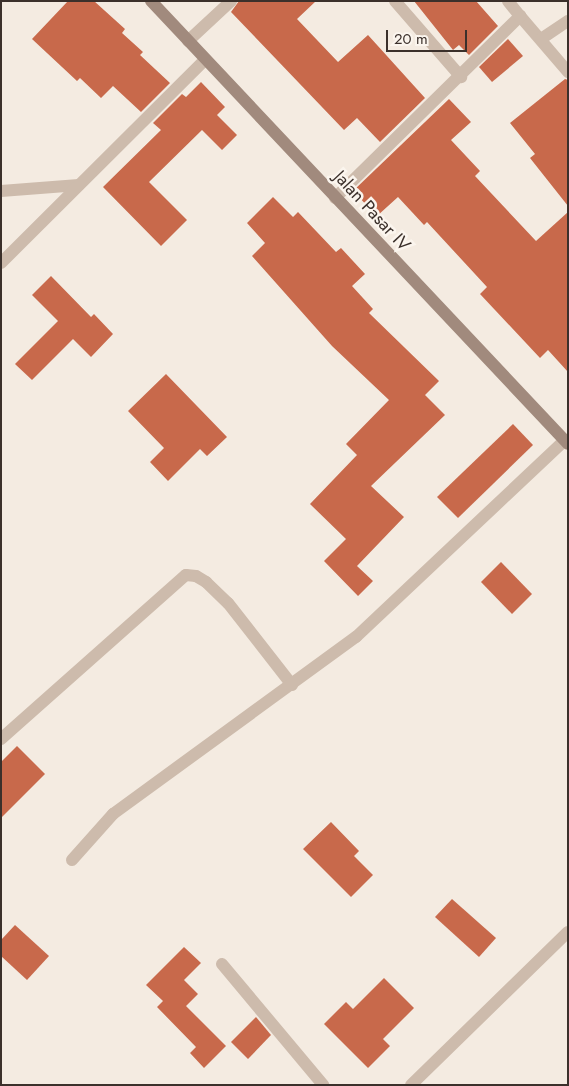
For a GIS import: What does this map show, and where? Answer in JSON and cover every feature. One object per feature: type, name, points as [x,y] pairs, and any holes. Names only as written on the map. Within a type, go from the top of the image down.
[{"type":"street","name":"Jalan Pasar IV","points":[[151,1],[566,442]]},
{"type":"street","points":[[188,41],[232,1]]},
{"type":"street","points":[[395,1],[461,77]]},
{"type":"street","points":[[508,1],[568,72]]},
{"type":"street","points":[[335,198],[461,77],[520,16]]},
{"type":"street","points":[[541,39],[568,21]]},
{"type":"street","points":[[1,263],[205,60]]},
{"type":"street","points":[[1,191],[79,184]]},
{"type":"street","points":[[72,860],[113,814],[356,637],[566,442]]},
{"type":"street","points":[[1,739],[186,575],[196,576],[206,582],[228,604],[292,685]]},
{"type":"street","points":[[411,1085],[568,932]]},
{"type":"street","points":[[222,964],[323,1085]]},
{"type":"building","points":[[68,1],[94,1],[125,29],[122,33],[143,52],[140,55],[170,83],[141,112],[113,86],[101,98],[80,78],[77,81],[32,39]]},
{"type":"building","points":[[239,1],[316,1],[297,19],[338,62],[368,35],[425,98],[380,142],[357,118],[344,130],[231,12]]},
{"type":"building","points":[[414,1],[476,1],[498,26],[469,55],[459,45],[453,50]]},
{"type":"building","points":[[508,39],[523,56],[492,82],[479,67]]},
{"type":"building","points":[[565,79],[568,80],[568,206],[530,158],[535,154],[510,123]]},
{"type":"building","points":[[201,82],[225,107],[217,115],[237,135],[222,150],[202,130],[149,182],[187,220],[161,246],[103,187],[161,130],[153,123],[182,94],[186,97]]},
{"type":"building","points":[[449,99],[471,122],[451,140],[480,171],[475,176],[536,241],[568,212],[568,372],[548,350],[540,358],[480,294],[487,287],[427,222],[424,225],[398,197],[377,216],[353,191]]},
{"type":"building","points":[[273,197],[293,217],[298,212],[336,252],[341,248],[365,274],[352,286],[373,309],[369,313],[439,381],[425,395],[445,415],[371,486],[404,517],[357,566],[373,581],[358,596],[324,561],[346,539],[310,504],[357,455],[346,444],[389,400],[332,346],[252,256],[265,243],[247,223]]},
{"type":"building","points":[[51,276],[91,317],[94,314],[113,334],[91,357],[73,339],[32,380],[15,364],[58,321],[32,295]]},
{"type":"building","points":[[166,374],[227,437],[207,456],[200,449],[168,481],[150,462],[164,448],[128,411]]},
{"type":"building","points":[[513,424],[533,445],[458,518],[437,497]]},
{"type":"building","points":[[501,562],[532,594],[512,614],[481,582]]},
{"type":"building","points":[[17,746],[45,774],[1,818],[1,762]]},
{"type":"building","points":[[331,822],[359,851],[354,856],[373,875],[351,897],[303,849]]},
{"type":"building","points":[[452,899],[496,938],[479,957],[435,917]]},
{"type":"building","points":[[15,925],[49,956],[27,980],[1,956],[1,940]]},
{"type":"building","points":[[184,947],[201,963],[184,980],[198,994],[186,1006],[226,1046],[204,1068],[190,1053],[196,1047],[157,1007],[163,1001],[146,985]]},
{"type":"building","points":[[384,978],[414,1008],[383,1039],[390,1046],[368,1068],[324,1024],[346,1002],[353,1009]]},
{"type":"building","points":[[256,1017],[271,1035],[248,1059],[231,1042]]}]
